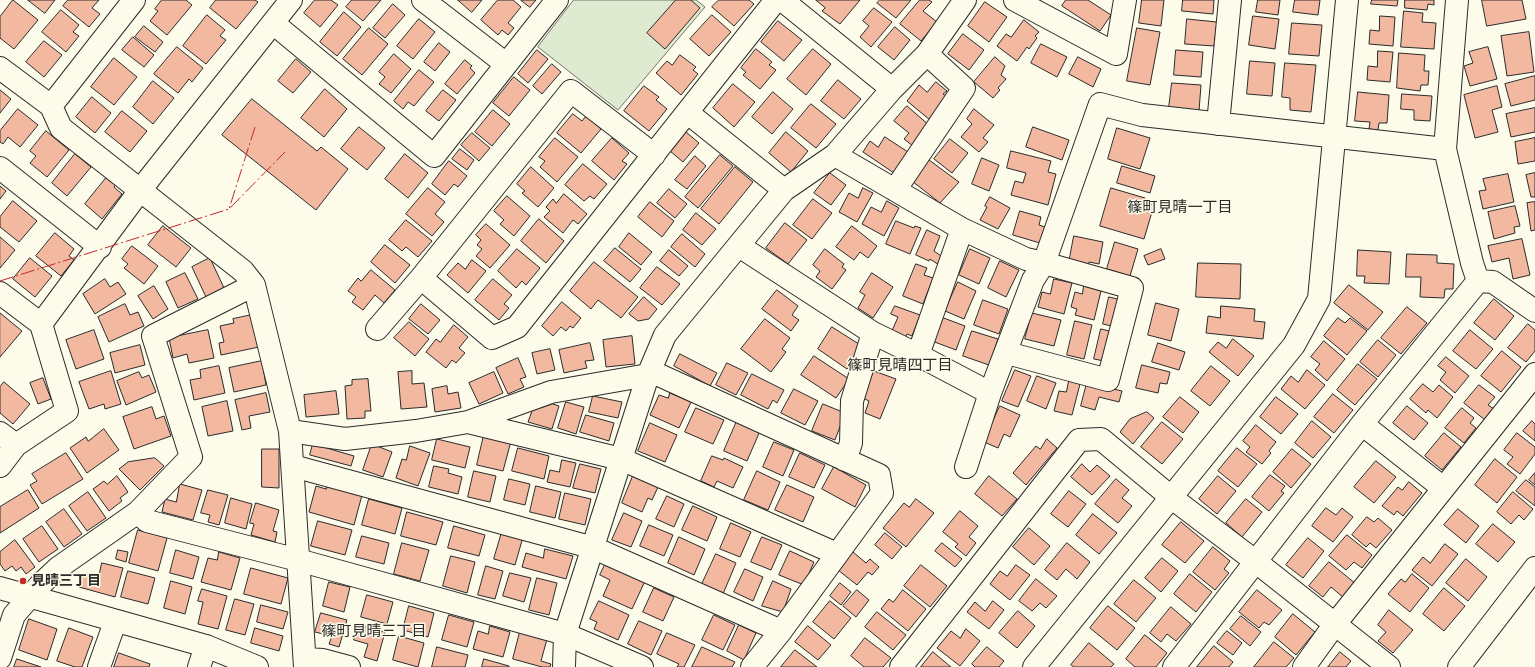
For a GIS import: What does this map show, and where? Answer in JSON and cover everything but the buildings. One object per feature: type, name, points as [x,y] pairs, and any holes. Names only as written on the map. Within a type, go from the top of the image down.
[{"type":"street","points":[[51,106],[134,0]]},
{"type":"street","points":[[42,324],[100,247],[141,189],[291,0]]},
{"type":"street","points":[[424,0],[506,64]]},
{"type":"street","points":[[273,23],[434,156],[557,0]]},
{"type":"street","points":[[421,278],[492,338],[517,327],[776,0]]},
{"type":"street","points":[[782,0],[892,89]]},
{"type":"street","points":[[1016,0],[1116,54],[1125,0]]},
{"type":"street","points":[[1218,124],[1230,0]]},
{"type":"street","points":[[1034,667],[1294,346],[1319,299],[1347,0]]},
{"type":"street","points":[[1457,0],[1445,149],[1472,263],[1478,281]]},
{"type":"street","points":[[564,667],[565,634],[594,548],[648,375],[665,336],[784,190],[835,155],[892,89],[927,54],[962,1]]},
{"type":"street","points":[[895,190],[964,88],[927,54]]},
{"type":"street","points":[[0,68],[51,106],[61,128],[141,189],[242,271],[254,285],[290,431],[306,663],[323,660],[349,667]]},
{"type":"street","points":[[377,329],[421,278],[571,91],[654,155]]},
{"type":"street","points":[[966,466],[990,393],[1007,353],[1033,280],[1044,263],[1100,104],[1142,116],[1445,149]]},
{"type":"street","points":[[688,113],[784,190]]},
{"type":"street","points":[[835,155],[962,229],[1026,259],[1132,288],[1108,380],[1007,353]]},
{"type":"street","points":[[0,168],[100,247]]},
{"type":"street","points":[[918,355],[962,229]]},
{"type":"street","points":[[739,246],[873,333],[990,393]]},
{"type":"street","points":[[1478,281],[1493,282],[1535,311]]},
{"type":"street","points":[[1174,667],[1362,424],[1478,281]]},
{"type":"street","points":[[0,658],[14,615],[40,585],[58,568],[138,512],[191,457],[153,336],[254,285]]},
{"type":"street","points":[[0,293],[42,324],[67,411],[8,439],[0,466]]},
{"type":"street","points":[[845,460],[851,443],[852,401],[873,333]]},
{"type":"street","points":[[1304,667],[1335,624],[1535,374]]},
{"type":"street","points":[[290,431],[345,439],[416,431],[468,422],[551,392],[648,375],[659,375],[879,475],[882,493],[781,631],[752,667]]},
{"type":"street","points":[[468,422],[621,460],[837,554]]},
{"type":"street","points":[[1362,424],[1443,488]]},
{"type":"street","points":[[901,667],[1079,440],[1101,439],[1172,498],[1255,561],[1388,667]]},
{"type":"street","points":[[293,466],[594,548],[781,631]]},
{"type":"street","points":[[138,512],[147,521],[298,560],[565,634],[642,667]]},
{"type":"street","points":[[1459,667],[1535,568]]},
{"type":"street","points":[[0,588],[115,622],[206,646],[257,667]]},
{"type":"street","points":[[99,667],[115,622]]},
{"type":"street","points":[[199,667],[206,646]]},
{"type":"green space","points":[[574,0],[696,0],[705,7],[618,110],[538,47]]},
{"type":"power","points":[[255,127],[229,209],[285,152]]},
{"type":"power","points":[[0,281],[229,209]]},
{"type":"place","name":"見晴三丁目","points":[[23,581]]},
{"type":"district","name":"篠町見晴一丁目","points":[[1180,208]]},
{"type":"district","name":"篠町見晴四丁目","points":[[900,366]]},
{"type":"district","name":"篠町見晴三丁目","points":[[374,632]]}]
